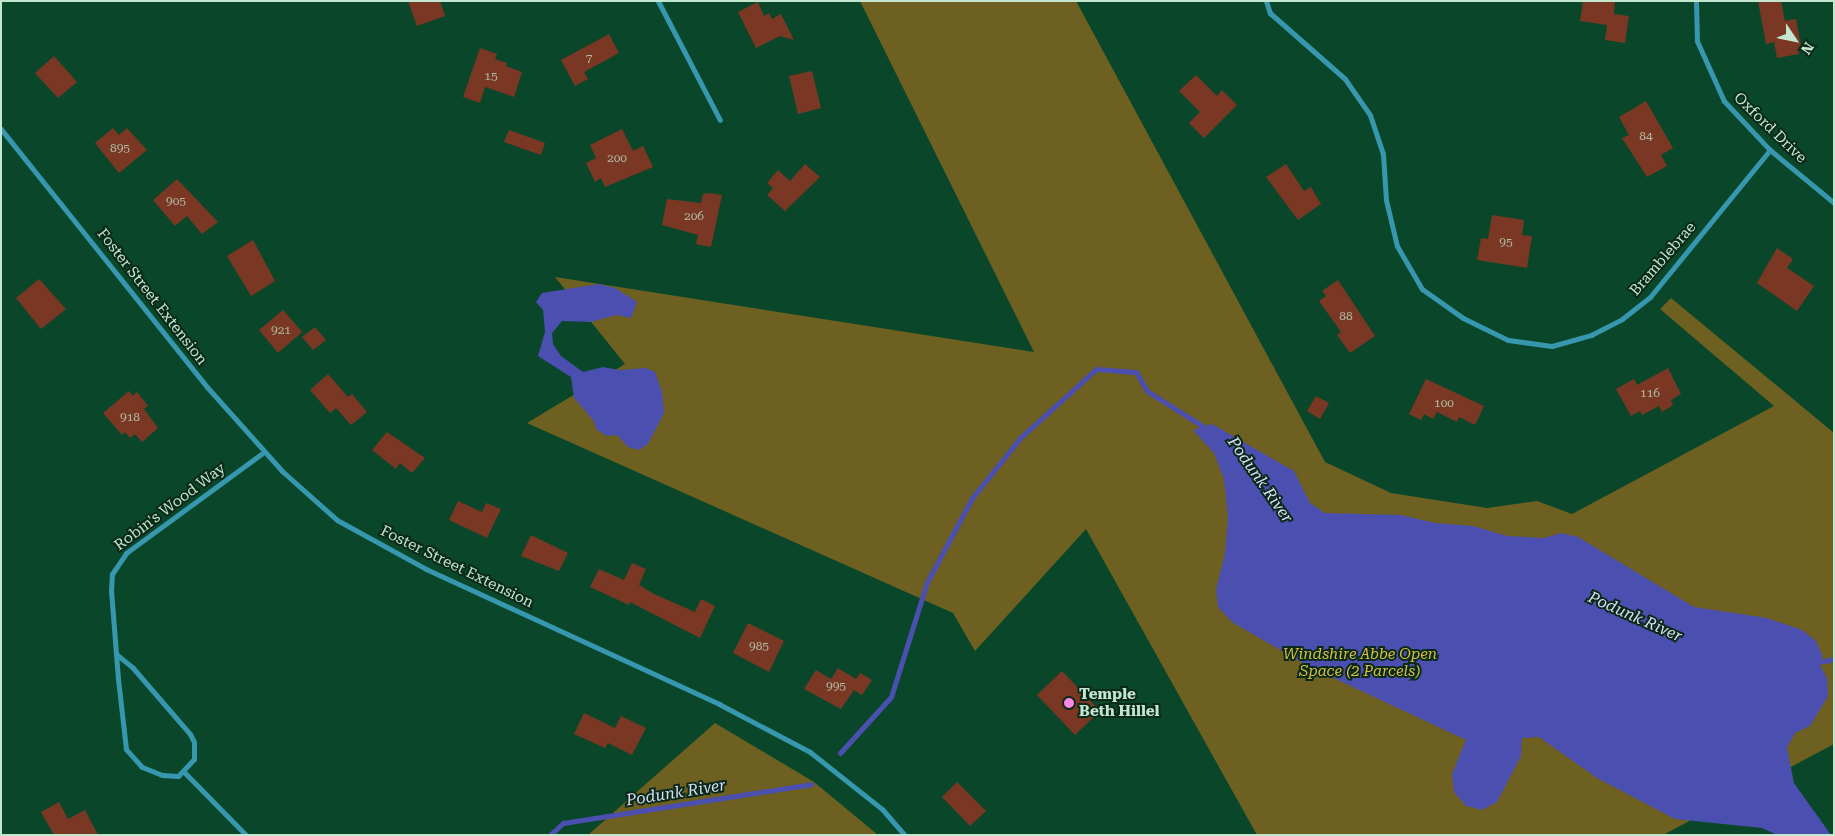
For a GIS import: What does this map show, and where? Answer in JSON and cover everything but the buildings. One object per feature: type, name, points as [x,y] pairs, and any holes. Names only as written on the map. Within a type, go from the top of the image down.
[{"type":"street","points":[[658,1],[720,120]]},
{"type":"street","name":"Bramblebrae","points":[[1266,1],[1270,13],[1345,79],[1370,115],[1383,154],[1386,200],[1397,246],[1422,289],[1463,318],[1508,340],[1552,346],[1591,335],[1622,319],[1650,297],[1770,150]]},
{"type":"street","name":"Oxford Drive","points":[[1696,1],[1697,42],[1724,101],[1770,150],[1834,203]]},
{"type":"street","name":"Foster Street Extension","points":[[1,129],[207,387],[264,452],[337,520],[418,564],[719,704],[810,752],[882,809],[905,835]]},
{"type":"street","name":"Robin's Wood Way","points":[[184,772],[173,777],[142,767],[130,756],[124,741],[111,581],[117,563],[126,553],[264,452]]},
{"type":"street","points":[[116,654],[133,668],[190,734],[194,742],[194,759],[184,772],[246,835]]},
{"type":"green space","name":"Windshire Abbe Open Space (2 Parcels)","points":[[860,1],[1076,1],[1325,462],[1391,493],[1487,508],[1537,501],[1572,514],[1774,406],[1660,309],[1671,298],[1834,433],[1834,744],[1663,835],[1257,835],[1086,529],[975,651],[953,613],[527,423],[625,364],[555,277],[1034,352]]},
{"type":"green space","points":[[715,723],[814,782],[878,835],[588,835]]},
{"type":"water","points":[[599,284],[615,288],[637,302],[631,318],[617,315],[590,322],[562,321],[552,333],[553,344],[561,356],[583,372],[603,367],[619,370],[646,368],[655,372],[662,392],[664,413],[648,444],[639,450],[628,447],[617,435],[607,436],[597,430],[593,420],[574,398],[571,377],[538,356],[545,332],[543,310],[536,302],[542,293]]},
{"type":"water","points":[[1212,424],[1294,471],[1310,503],[1325,513],[1401,515],[1435,523],[1473,526],[1507,536],[1544,538],[1561,533],[1578,537],[1694,607],[1767,618],[1802,630],[1816,641],[1823,657],[1819,663],[1827,678],[1828,696],[1810,726],[1795,733],[1787,748],[1794,783],[1831,835],[1777,835],[1762,828],[1675,819],[1597,778],[1539,737],[1522,738],[1521,756],[1497,802],[1482,810],[1466,806],[1454,792],[1452,774],[1466,740],[1308,666],[1232,622],[1218,607],[1216,590],[1225,554],[1228,517],[1224,479],[1214,453],[1193,430]]},
{"type":"waterway","name":"Podunk River","points":[[840,753],[891,697],[927,582],[972,498],[1020,438],[1096,369],[1136,372],[1147,391],[1209,430]]},
{"type":"waterway","name":"Podunk River","points":[[1812,663],[1834,659]]},
{"type":"waterway","name":"Podunk River","points":[[550,835],[563,823],[811,784]]},
{"type":"place","name":"Temple Beth Hillel","points":[[1069,703]]}]
